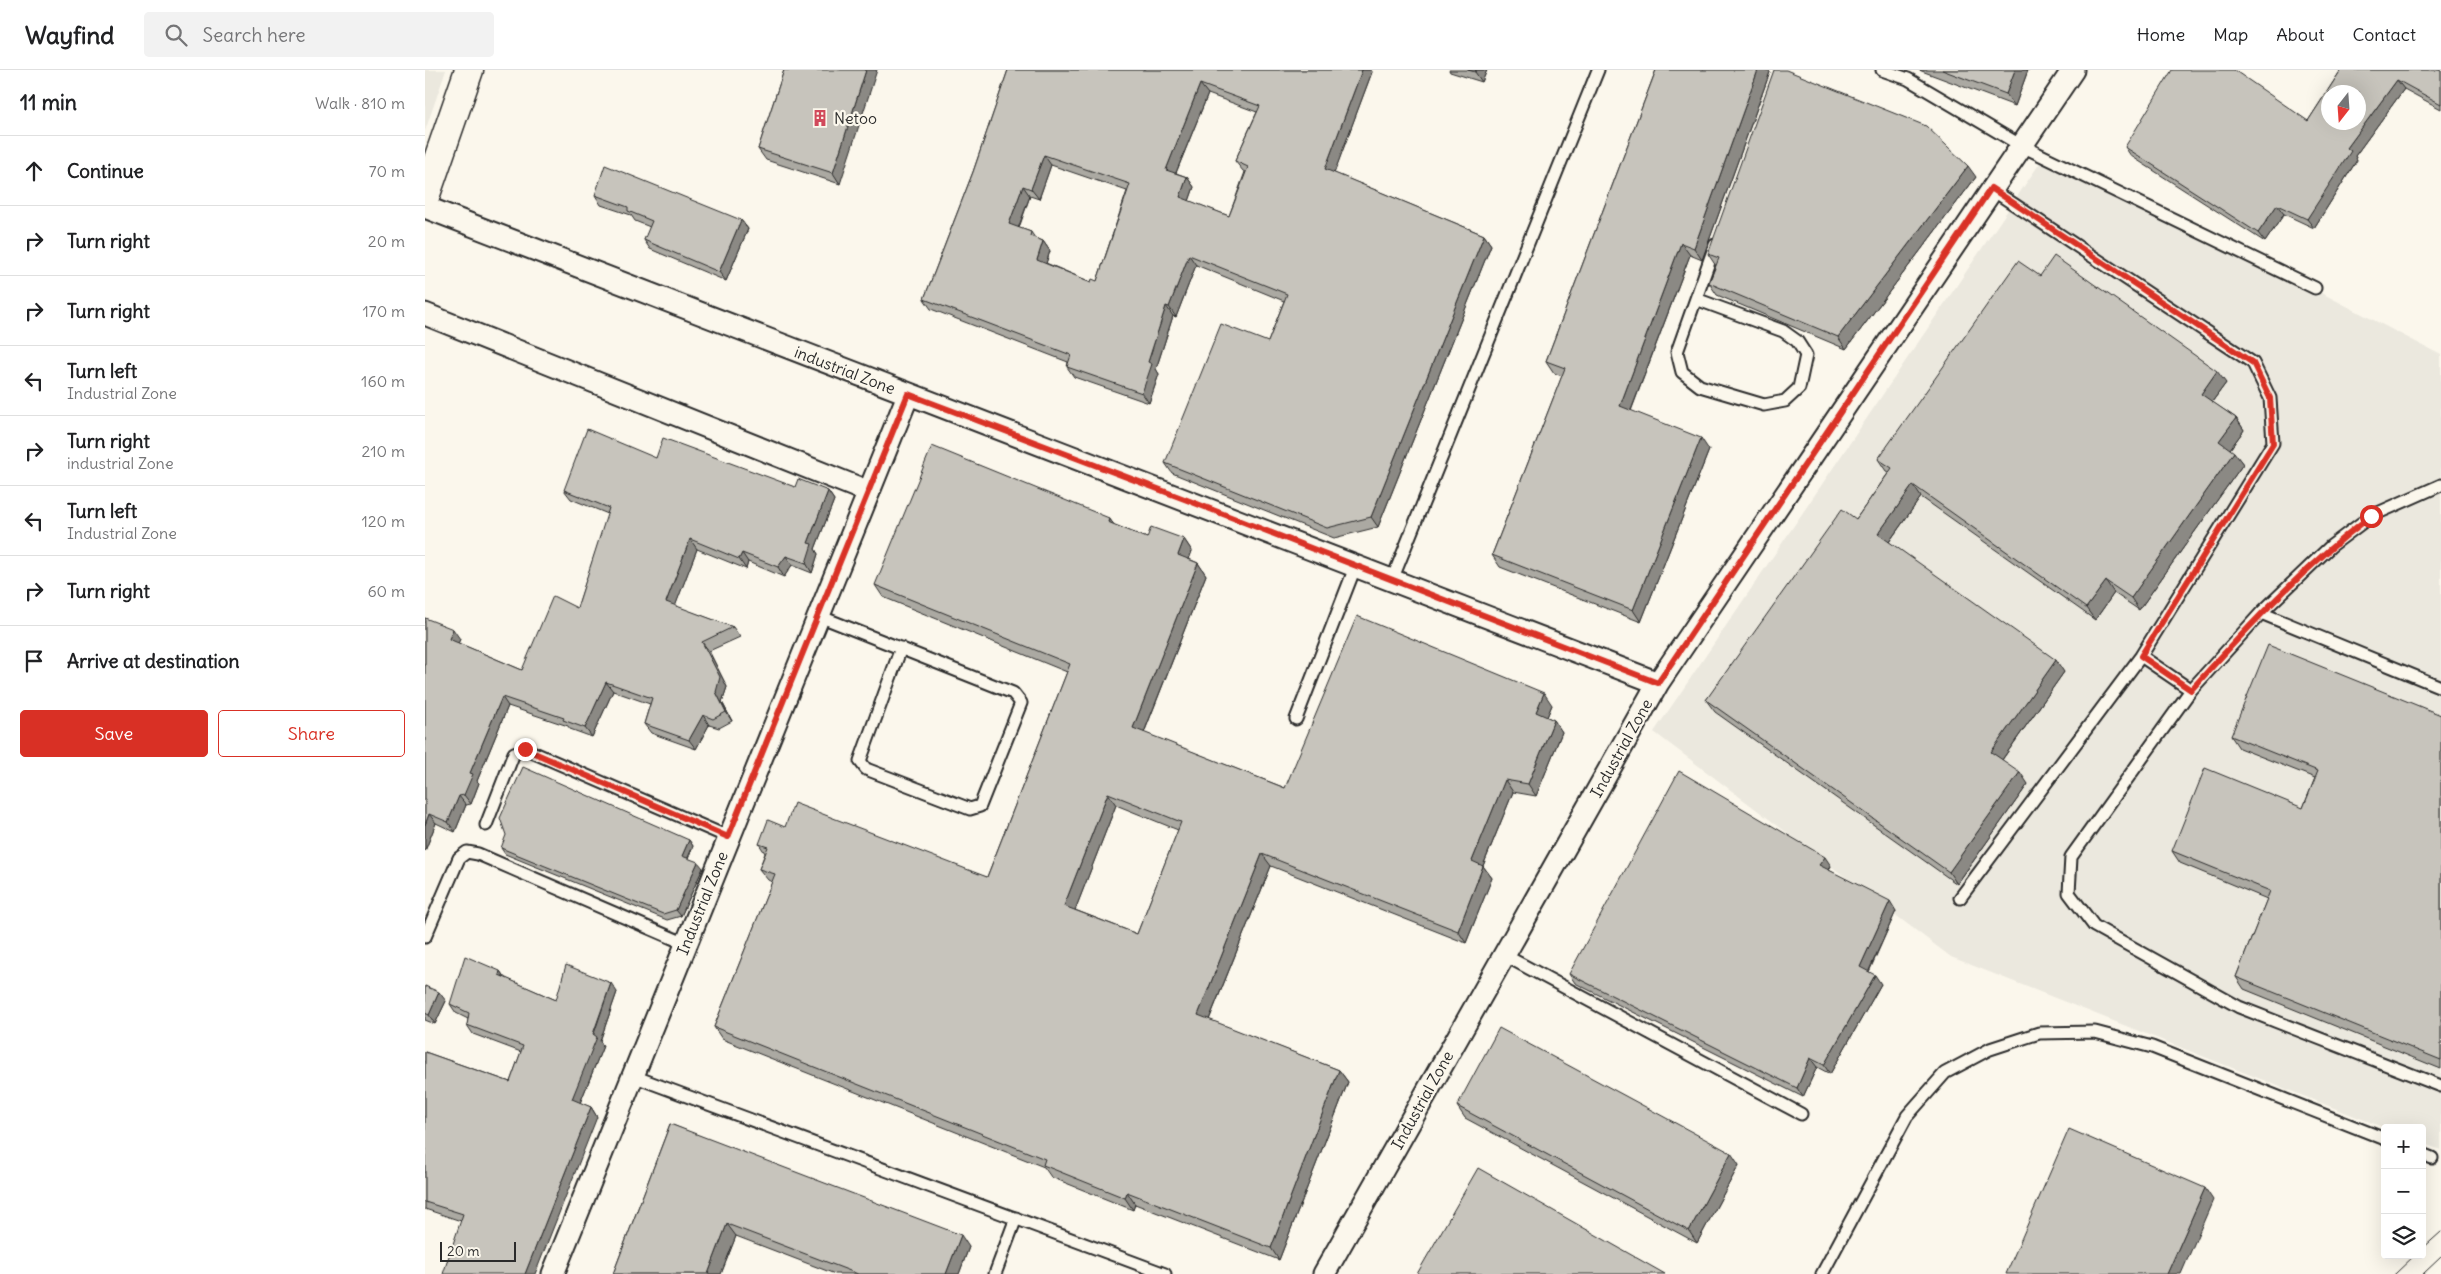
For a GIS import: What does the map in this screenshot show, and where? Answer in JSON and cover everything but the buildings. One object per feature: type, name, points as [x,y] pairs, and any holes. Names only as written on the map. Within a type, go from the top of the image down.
[{"type":"main road","points":[[425,197],[469,70]]},
{"type":"street","name":"Industrial Zone","points":[[1324,1274],[1658,683],[2020,145],[2073,70]]},
{"type":"street","name":"industrial Zone","points":[[425,208],[1356,565],[1658,683]]},
{"type":"street","points":[[425,314],[869,492]]},
{"type":"street","name":"Industrial Zone","points":[[553,1274],[908,394]]},
{"type":"lane","points":[[1393,580],[1598,70]]},
{"type":"lane","points":[[1882,70],[1908,79],[2020,145],[2315,288]]},
{"type":"lane","points":[[1960,898],[2141,656],[2273,444],[2270,398],[2253,363],[1991,188]]},
{"type":"lane","points":[[1696,298],[1783,331],[1797,341],[1806,355],[1799,388],[1785,401],[1764,405],[1699,386],[1682,372],[1677,352],[1696,298],[1719,235]]},
{"type":"lane","points":[[2441,485],[2371,516],[2331,546],[2261,613],[2191,690],[2071,857],[2069,893],[2094,926],[2239,1007],[2441,1086]]},
{"type":"lane","points":[[1296,719],[1356,565]]},
{"type":"lane","points":[[2261,613],[2441,687]]},
{"type":"lane","points":[[819,616],[901,648],[1013,692],[1021,703],[980,806],[970,809],[867,769],[860,761],[901,648]]},
{"type":"lane","points":[[2141,656],[2191,690]]},
{"type":"lane","points":[[486,825],[514,753],[525,749],[728,837]]},
{"type":"lane","points":[[425,937],[459,858],[467,852],[478,854],[686,944]]},
{"type":"lane","points":[[1504,955],[1801,1114]]},
{"type":"lane","points":[[1822,1274],[1907,1116],[1945,1073],[1991,1049],[2039,1034],[2095,1032],[2152,1047],[2381,1137]]},
{"type":"lane","points":[[633,1076],[1165,1274]]},
{"type":"lane","points":[[995,1274],[1016,1218]]},
{"type":"shaded area","points":[[425,70],[446,70],[425,131]]},
{"type":"shaded area","points":[[2048,151],[2441,355],[2441,1150],[2426,1144],[2426,1124],[2381,1124],[2381,1126],[1951,957],[1654,732]]},
{"type":"tram line","points":[[2426,1245],[2441,1232]]},
{"type":"tram line","points":[[2423,1274],[2441,1257]]},
{"type":"tram line","points":[[2395,1274],[2411,1259]]},
{"type":"place","name":"Netoo","points":[[820,118]]},
{"type":"route","points":[[525,749],[728,837],[908,394],[1356,565],[1658,683],[1991,188],[2253,363],[2270,398],[2273,444],[2141,656],[2191,690],[2261,613],[2331,546],[2371,516]]}]
